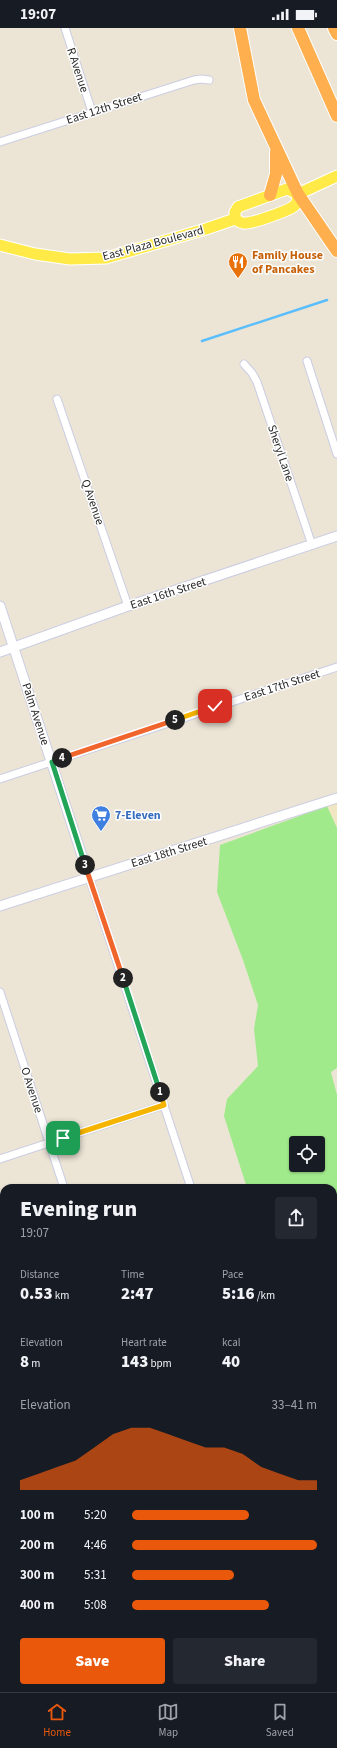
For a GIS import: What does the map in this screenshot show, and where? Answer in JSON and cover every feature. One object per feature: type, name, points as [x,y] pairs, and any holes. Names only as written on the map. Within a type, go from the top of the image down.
[{"type":"highway","points":[[240,28],[254,100],[276,151],[298,194],[337,251]]},
{"type":"highway","points":[[298,28],[337,116]]},
{"type":"highway","points":[[334,28],[337,34]]},
{"type":"highway","points":[[270,195],[276,174],[276,151]]},
{"type":"main road","points":[[235,219],[235,212],[238,207],[287,189],[298,194],[337,176]]},
{"type":"main road","name":"East Plaza Boulevard","points":[[0,245],[36,254],[70,259],[106,258],[235,219],[246,223],[279,213],[295,206],[298,199],[298,194]]},
{"type":"street","name":"R Avenue","points":[[65,28],[92,112]]},
{"type":"street","name":"East 12th Street","points":[[0,142],[194,80],[209,80]]},
{"type":"street","points":[[307,361],[337,454]]},
{"type":"street","name":"Sheryl Lane","points":[[244,364],[252,373],[257,382],[312,545]]},
{"type":"street","name":"Q Avenue","points":[[57,399],[128,606]]},
{"type":"street","name":"East 16th Street","points":[[0,652],[128,606],[337,536]]},
{"type":"street","name":"Palm Avenue","points":[[0,606],[190,1184]]},
{"type":"street","name":"East 17th Street","points":[[0,779],[337,667]]},
{"type":"street","name":"East 18th Street","points":[[0,906],[337,798]]},
{"type":"street","name":"O Avenue","points":[[0,992],[63,1184]]},
{"type":"street","points":[[0,1159],[164,1105]]},
{"type":"shaded area","points":[[337,802],[337,827],[327,806]]},
{"type":"green space","points":[[327,806],[337,828],[337,1068],[331,1072],[337,1095],[337,1184],[246,1184],[224,1116],[227,1099],[258,1066],[254,1029],[258,1005],[243,960],[217,892],[220,845]]},
{"type":"waterway","points":[[202,341],[327,300]]},
{"type":"place","name":"Family House of Pancakes","points":[[238,279]]},
{"type":"place","name":"7-Eleven","points":[[101,832]]},
{"type":"route","points":[[63,1138],[164,1105],[52,762],[215,706]]}]
